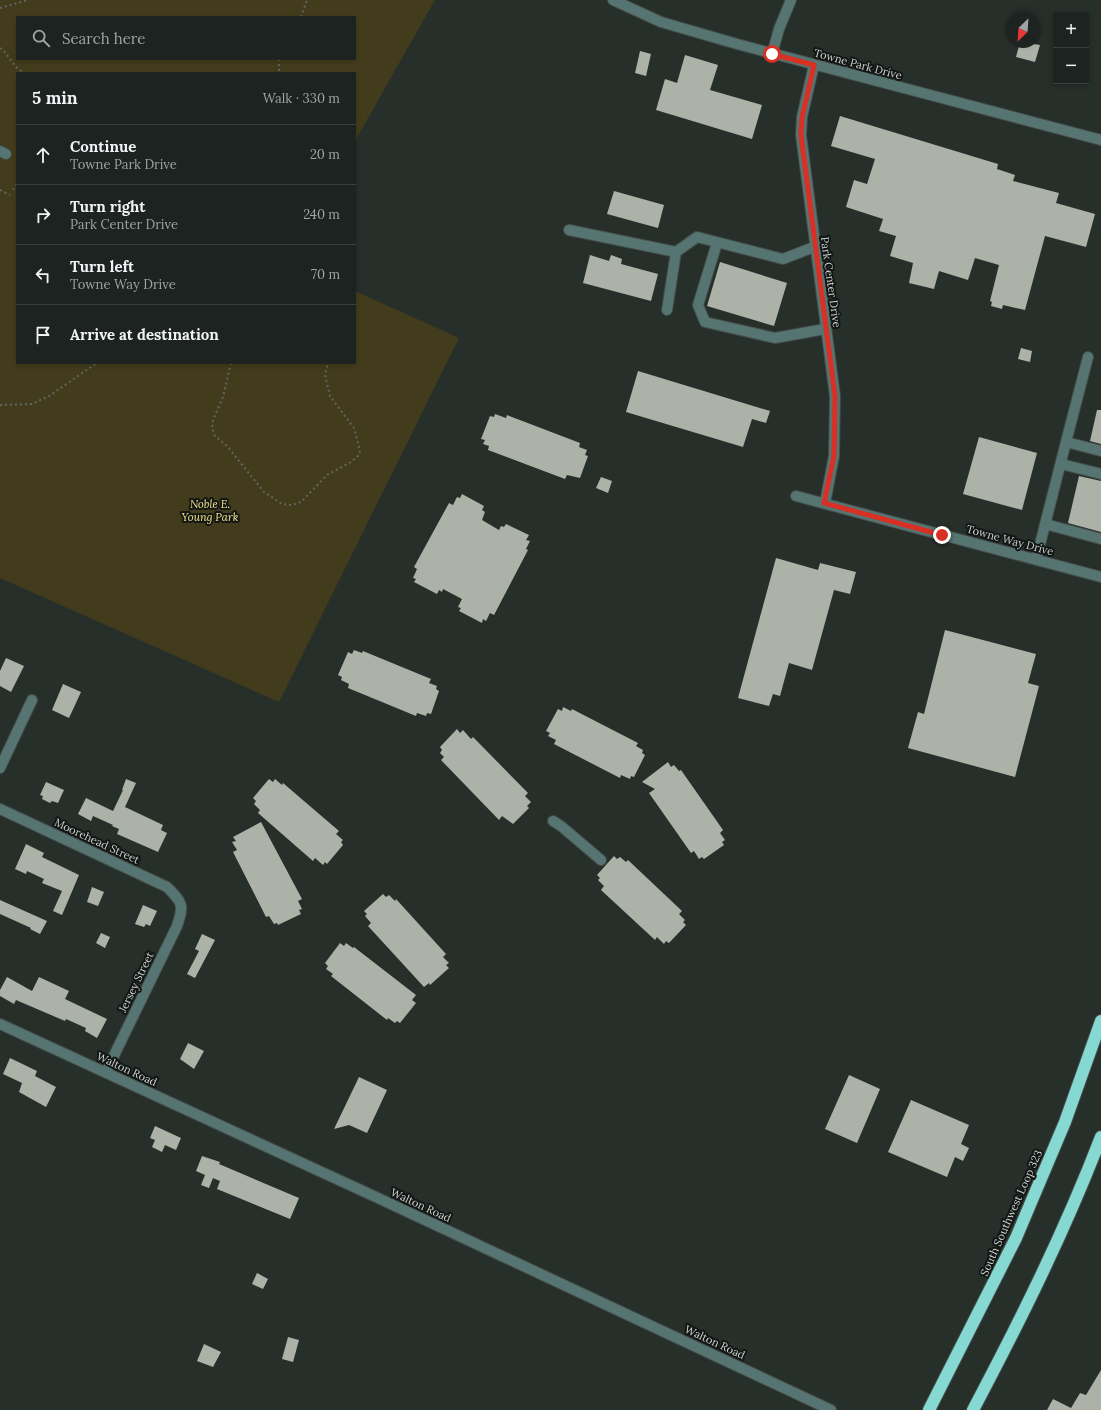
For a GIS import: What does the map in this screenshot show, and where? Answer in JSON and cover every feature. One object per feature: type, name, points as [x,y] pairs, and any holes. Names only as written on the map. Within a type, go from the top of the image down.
[{"type":"highway","name":"South Southwest Loop 323","points":[[929,1410],[1016,1238],[1062,1129],[1101,1021]]},
{"type":"highway","points":[[973,1410],[1035,1289],[1075,1201],[1101,1137]]},
{"type":"street","name":"Towne Park Drive","points":[[613,0],[661,22],[772,54],[1101,140]]},
{"type":"street","points":[[772,54],[779,29],[791,0]]},
{"type":"street","name":"Park Center Drive","points":[[814,65],[800,126],[814,247],[835,396],[836,413],[834,456],[824,503]]},
{"type":"street","points":[[569,230],[676,252]]},
{"type":"street","points":[[667,310],[676,252],[697,237],[783,259],[814,247]]},
{"type":"street","points":[[717,243],[698,305],[705,322],[775,338],[825,329]]},
{"type":"street","points":[[1036,560],[1088,357]]},
{"type":"street","points":[[1066,442],[1101,451]]},
{"type":"street","points":[[1061,464],[1101,474]]},
{"type":"street","name":"Towne Way Drive","points":[[796,496],[1101,577]]},
{"type":"street","points":[[1045,524],[1101,539]]},
{"type":"street","points":[[0,768],[32,700]]},
{"type":"street","name":"Moorehead Street","points":[[0,809],[167,887],[180,901]]},
{"type":"street","points":[[553,821],[601,860]]},
{"type":"street","name":"Jersey Street","points":[[106,1072],[176,926],[182,911],[180,901]]},
{"type":"street","name":"Walton Road","points":[[0,1024],[831,1410]]},
{"type":"path","points":[[0,8],[28,0]]},
{"type":"path","points":[[301,16],[307,0]]},
{"type":"path","points":[[0,48],[4,51],[12,63],[23,72]]},
{"type":"path","points":[[279,60],[279,72]]},
{"type":"path","points":[[13,190],[16,186]]},
{"type":"path","points":[[0,190],[10,195]]},
{"type":"path","points":[[0,405],[32,404],[49,396],[96,364]]},
{"type":"path","points":[[231,364],[223,397],[213,420],[212,428],[215,436],[227,446],[264,492],[282,504],[292,505],[301,502],[327,475],[351,462],[358,456],[360,451],[354,428],[330,396],[325,375],[328,364]]},
{"type":"green space","name":"Noble E. Young Park","points":[[0,0],[435,0],[356,139],[356,72],[16,72],[16,364],[356,364],[356,291],[459,338],[279,702],[0,578]]},
{"type":"building","points":[[1018,48],[1039,48],[1035,62],[1016,57]]},
{"type":"building","points":[[640,51],[651,54],[646,76],[635,73]]},
{"type":"building","points":[[685,55],[718,65],[710,90],[762,105],[752,139],[656,110],[665,79],[677,83]]},
{"type":"building","points":[[840,116],[998,164],[997,169],[1015,175],[1013,181],[1059,193],[1056,203],[1095,214],[1086,247],[1045,236],[1025,310],[1003,305],[1002,309],[991,306],[992,302],[990,301],[999,265],[975,258],[968,280],[939,271],[934,289],[909,283],[913,263],[890,256],[896,236],[879,231],[883,219],[846,207],[854,180],[867,184],[875,159],[831,146]]},
{"type":"building","points":[[614,191],[664,205],[658,228],[607,214]]},
{"type":"building","points":[[590,255],[609,261],[611,255],[622,259],[621,264],[658,274],[651,301],[583,283]]},
{"type":"building","points":[[720,262],[787,283],[774,326],[707,306]]},
{"type":"building","points":[[1021,348],[1032,351],[1030,362],[1018,359]]},
{"type":"building","points":[[638,371],[770,411],[766,423],[752,419],[743,447],[626,412]]},
{"type":"building","points":[[1097,410],[1101,410],[1101,444],[1090,441]]},
{"type":"building","points":[[495,414],[506,418],[507,415],[580,443],[579,447],[587,450],[585,455],[588,456],[580,478],[567,475],[565,479],[488,450],[489,446],[483,444],[485,440],[481,439],[490,416],[494,417]]},
{"type":"building","points":[[979,437],[1037,453],[1022,510],[963,494]]},
{"type":"building","points":[[1079,476],[1101,481],[1101,532],[1068,523]]},
{"type":"building","points":[[601,477],[612,481],[608,493],[596,488]]},
{"type":"building","points":[[462,494],[484,506],[482,510],[485,512],[482,520],[499,530],[501,526],[504,527],[506,524],[529,535],[526,540],[530,541],[526,549],[528,550],[494,615],[490,613],[486,621],[483,619],[482,623],[459,611],[461,608],[458,607],[462,599],[443,589],[442,592],[439,590],[437,594],[414,582],[416,579],[413,578],[417,569],[414,567],[449,503],[453,505],[457,497],[460,498]]},
{"type":"building","points":[[776,558],[818,570],[820,563],[856,572],[850,594],[834,590],[812,670],[789,663],[780,696],[773,694],[769,706],[738,698]]},
{"type":"building","points":[[945,630],[1036,654],[1028,683],[1039,686],[1015,777],[908,748],[918,712],[924,714]]},
{"type":"building","points":[[354,650],[362,653],[363,651],[431,679],[429,683],[437,686],[436,689],[439,691],[431,714],[427,713],[426,716],[417,713],[416,716],[348,688],[349,684],[341,680],[342,677],[338,675],[348,652],[352,654]]},
{"type":"building","points":[[6,658],[24,666],[11,692],[0,686],[0,671]]},
{"type":"building","points":[[63,684],[81,692],[69,718],[52,710]]},
{"type":"building","points":[[563,707],[571,711],[572,709],[638,743],[636,746],[643,750],[642,753],[645,755],[634,777],[631,776],[630,779],[621,775],[620,778],[554,744],[556,740],[548,736],[550,733],[546,731],[558,709],[562,711]]},
{"type":"building","points":[[457,729],[460,733],[463,730],[471,739],[473,737],[528,793],[525,796],[531,802],[527,806],[529,808],[513,824],[502,816],[499,820],[441,760],[444,757],[440,753],[442,750],[440,747]]},
{"type":"building","points":[[668,762],[671,767],[674,765],[679,771],[681,770],[723,830],[720,833],[725,840],[722,842],[724,845],[704,859],[702,857],[699,859],[694,851],[691,853],[649,793],[655,789],[642,782]]},
{"type":"building","points":[[126,779],[136,783],[125,807],[163,825],[161,830],[167,833],[158,852],[117,834],[119,829],[112,826],[113,825],[93,816],[91,821],[78,814],[86,798],[113,811],[123,790]]},
{"type":"building","points":[[269,779],[273,782],[275,779],[282,785],[283,783],[339,831],[336,834],[343,840],[341,842],[343,845],[327,864],[325,862],[323,865],[315,858],[313,861],[258,813],[260,810],[254,804],[256,801],[253,798]]},
{"type":"building","points":[[46,782],[64,790],[58,803],[52,801],[50,803],[42,799],[43,796],[40,795]]},
{"type":"building","points":[[261,822],[302,899],[298,901],[302,909],[299,910],[301,914],[278,925],[277,923],[274,924],[269,916],[266,917],[233,852],[237,850],[232,842],[236,841],[233,837]]},
{"type":"building","points":[[26,844],[44,853],[42,857],[79,875],[62,915],[53,911],[62,891],[42,883],[44,879],[27,871],[26,874],[15,869]]},
{"type":"building","points":[[614,856],[617,859],[620,857],[626,862],[628,860],[682,911],[679,914],[685,920],[683,922],[686,925],[669,943],[666,941],[664,944],[657,937],[655,940],[601,890],[604,886],[598,880],[600,878],[597,875]]},
{"type":"building","points":[[92,887],[104,892],[98,906],[87,902]]},
{"type":"building","points":[[383,894],[386,897],[389,895],[395,901],[396,899],[446,954],[443,957],[449,963],[446,965],[449,968],[430,985],[429,983],[424,987],[368,926],[371,923],[365,916],[367,914],[364,911]]},
{"type":"building","points":[[0,900],[47,921],[40,934],[30,929],[31,928],[0,914]]},
{"type":"building","points":[[143,905],[157,911],[150,926],[146,924],[144,927],[135,924]]},
{"type":"building","points":[[101,933],[110,937],[105,948],[96,943]]},
{"type":"building","points":[[202,934],[215,940],[195,978],[187,974],[199,951],[195,949]]},
{"type":"building","points":[[340,943],[344,946],[346,943],[353,948],[354,947],[416,995],[412,1000],[416,1003],[400,1023],[397,1021],[395,1023],[388,1018],[387,1020],[331,976],[333,974],[326,969],[328,966],[325,963]]},
{"type":"building","points":[[7,977],[32,991],[39,977],[69,991],[65,999],[107,1019],[97,1038],[85,1031],[86,1028],[66,1019],[65,1021],[16,1000],[14,1004],[0,996],[0,990]]},
{"type":"building","points":[[188,1043],[204,1051],[194,1069],[180,1059]]},
{"type":"building","points":[[10,1058],[37,1071],[35,1076],[56,1087],[46,1107],[19,1092],[22,1083],[3,1074]]},
{"type":"building","points":[[849,1075],[880,1089],[857,1143],[825,1129]]},
{"type":"building","points":[[359,1077],[387,1090],[367,1133],[349,1125],[334,1129]]},
{"type":"building","points":[[911,1100],[969,1125],[961,1144],[969,1148],[963,1161],[955,1157],[947,1177],[888,1152]]},
{"type":"building","points":[[155,1126],[181,1138],[176,1150],[165,1145],[162,1152],[152,1147],[155,1140],[150,1138]]},
{"type":"building","points":[[202,1156],[220,1162],[219,1164],[299,1198],[290,1219],[217,1189],[220,1181],[213,1178],[209,1188],[201,1185],[205,1175],[196,1171]]},
{"type":"building","points":[[257,1273],[268,1279],[263,1289],[252,1284]]},
{"type":"building","points":[[288,1337],[299,1340],[293,1362],[282,1359]]},
{"type":"building","points":[[204,1344],[221,1352],[213,1367],[197,1361]]},
{"type":"building","points":[[1101,1370],[1101,1410],[1047,1410],[1053,1399],[1071,1408],[1080,1393],[1086,1395]]},
{"type":"route","points":[[772,54],[814,65],[800,126],[804,170],[835,396],[836,426],[834,456],[824,503],[942,535]]}]
